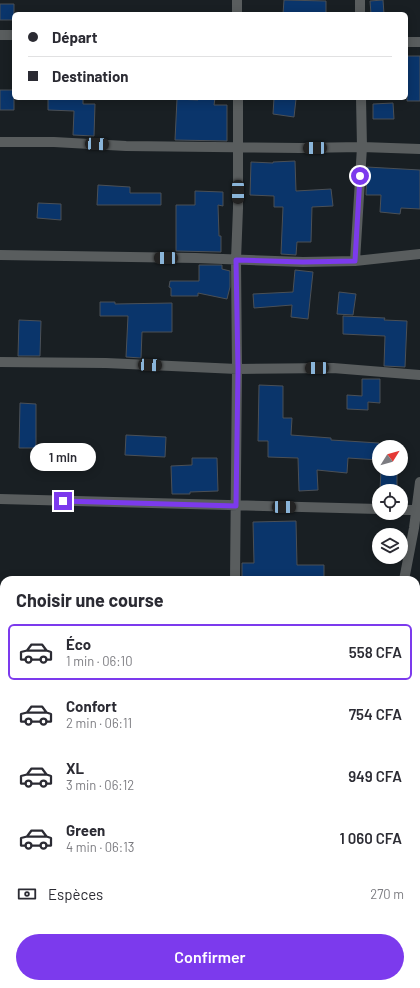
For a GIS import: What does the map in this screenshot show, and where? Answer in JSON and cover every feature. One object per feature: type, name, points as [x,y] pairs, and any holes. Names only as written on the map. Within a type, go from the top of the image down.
[{"type":"street","points":[[237,0],[237,12]]},
{"type":"street","points":[[360,0],[360,12]]},
{"type":"street","points":[[0,35],[12,35]]},
{"type":"street","points":[[408,42],[420,42]]},
{"type":"street","points":[[234,576],[238,370],[236,260],[238,100]]},
{"type":"street","points":[[355,261],[362,147],[361,100]]},
{"type":"street","points":[[0,142],[54,142],[126,146],[238,146],[300,148],[362,147],[420,149]]},
{"type":"street","points":[[0,255],[196,258],[303,262],[355,261],[420,254]]},
{"type":"street","points":[[0,362],[106,363],[238,370],[333,368],[420,375]]},
{"type":"street","points":[[405,576],[414,528],[420,482]]},
{"type":"street","points":[[0,499],[372,509]]},
{"type":"street","points":[[408,510],[416,510]]},
{"type":"building","points":[[284,0],[326,1],[326,12],[283,12]]},
{"type":"building","points":[[383,0],[384,12],[371,12],[370,1]]},
{"type":"building","points":[[0,4],[14,4],[12,20],[0,20]]},
{"type":"building","points":[[408,56],[420,56],[420,101],[407,101]]},
{"type":"building","points":[[0,90],[12,90],[14,110],[0,110]]},
{"type":"building","points":[[48,100],[83,100],[83,104],[95,104],[94,136],[73,135],[74,111],[48,110]]},
{"type":"building","points":[[177,100],[215,100],[214,105],[227,105],[227,141],[175,140]]},
{"type":"building","points":[[274,100],[296,100],[294,117],[273,114]]},
{"type":"building","points":[[393,103],[394,119],[373,119],[373,104]]},
{"type":"building","points":[[295,161],[296,191],[331,189],[333,206],[312,207],[311,242],[297,242],[296,255],[281,254],[283,207],[274,207],[274,196],[250,195],[251,162],[273,163]]},
{"type":"building","points":[[367,167],[420,170],[420,209],[401,208],[400,214],[380,212],[381,195],[366,195]]},
{"type":"building","points":[[98,185],[130,187],[130,193],[161,193],[161,205],[97,205]]},
{"type":"building","points":[[195,191],[223,192],[223,206],[218,205],[221,252],[176,251],[176,205],[195,205]]},
{"type":"building","points":[[38,203],[61,204],[61,220],[37,218]]},
{"type":"building","points":[[199,265],[222,265],[222,269],[230,271],[230,287],[227,299],[198,293],[198,296],[171,296],[171,288],[169,287],[170,281],[199,281]]},
{"type":"building","points":[[295,270],[313,272],[308,319],[291,317],[292,305],[254,308],[253,294],[293,292]]},
{"type":"building","points":[[339,292],[356,294],[353,315],[337,314]]},
{"type":"building","points":[[100,302],[115,302],[115,304],[172,303],[172,332],[142,332],[141,358],[126,357],[128,316],[100,316]]},
{"type":"building","points":[[343,316],[385,318],[384,320],[407,321],[405,367],[384,366],[385,336],[343,334]]},
{"type":"building","points":[[19,320],[41,321],[40,356],[18,356]]},
{"type":"building","points":[[362,379],[380,379],[380,403],[368,402],[368,410],[347,409],[347,395],[362,396]]},
{"type":"building","points":[[259,385],[283,386],[283,418],[292,418],[291,435],[331,438],[331,440],[372,443],[372,460],[348,458],[347,473],[317,470],[318,490],[299,491],[298,458],[268,457],[268,441],[258,441]]},
{"type":"building","points":[[20,403],[36,404],[36,448],[19,448]]},
{"type":"building","points":[[126,435],[166,437],[165,457],[125,455]]},
{"type":"building","points":[[192,458],[217,458],[218,491],[172,494],[171,466],[192,465]]},
{"type":"building","points":[[381,476],[397,476],[397,484],[380,484]]},
{"type":"building","points":[[296,521],[297,565],[324,565],[324,576],[242,576],[242,563],[254,563],[253,522]]},
{"type":"route","points":[[63,501],[236,506],[238,370],[236,260],[303,262],[355,261],[360,176]]}]
